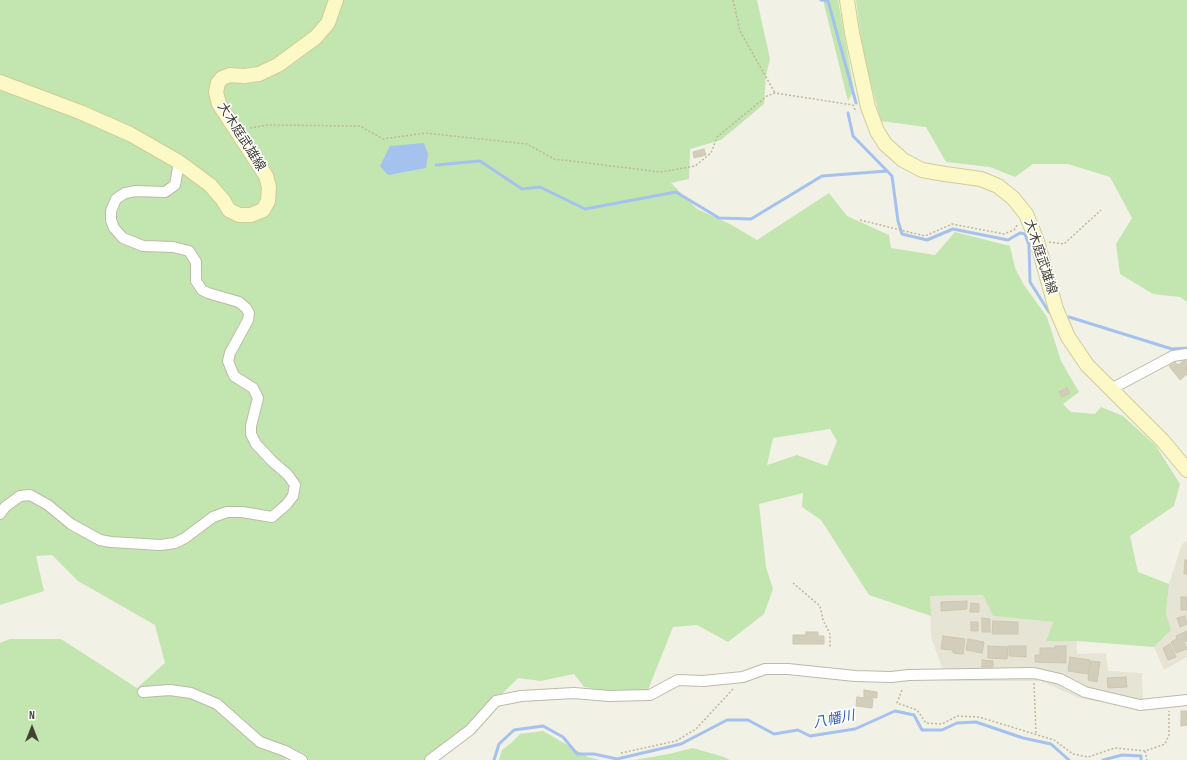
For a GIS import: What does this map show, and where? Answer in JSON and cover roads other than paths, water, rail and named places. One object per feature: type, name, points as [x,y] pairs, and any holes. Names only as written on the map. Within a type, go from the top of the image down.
[{"type":"main road","name":"大木庭武雄線","points":[[0,82],[80,112],[130,134],[179,162],[210,185],[223,200],[229,210],[239,215],[252,215],[263,210],[268,201],[269,187],[266,176],[219,104],[216,92],[218,83],[222,78],[230,75],[244,76],[259,74],[278,65],[316,37],[328,23],[336,0]]},
{"type":"main road","name":"大木庭武雄線","points":[[847,0],[852,33],[868,107],[877,130],[885,144],[903,160],[922,170],[981,178],[998,186],[1013,198],[1026,214],[1037,241],[1056,309],[1068,337],[1087,365],[1163,441],[1187,470]]},
{"type":"street","points":[[0,514],[5,507],[20,496],[30,496],[48,505],[71,524],[100,540],[160,545],[185,538],[213,517],[227,512],[242,512],[272,517],[286,505],[293,496],[294,485],[288,475],[272,462],[256,444],[251,434],[251,426],[258,398],[253,388],[234,376],[228,362],[230,353],[248,320],[249,313],[246,308],[239,302],[202,290],[196,281],[196,262],[189,251],[173,247],[142,246],[122,238],[114,228],[111,220],[111,211],[116,199],[125,193],[136,191],[165,192],[175,185],[179,162]]},
{"type":"street","points":[[1111,389],[1173,356],[1187,354]]},
{"type":"street","points":[[430,760],[470,730],[496,701],[521,696],[574,693],[609,696],[650,694],[678,680],[703,681],[743,677],[765,670],[788,669],[855,676],[891,677],[909,675],[1034,673],[1060,679],[1085,692],[1140,705],[1187,700]]},
{"type":"street","points":[[143,692],[170,690],[191,693],[217,704],[260,742],[285,751],[302,760]]},
{"type":"water","points":[[424,143],[428,154],[426,168],[388,175],[380,166],[390,146]]},
{"type":"waterway","points":[[821,0],[828,1],[856,103]]},
{"type":"waterway","points":[[848,113],[853,136],[892,176],[898,221],[902,234],[927,240],[953,229],[1008,240],[1020,233],[1025,234],[1029,245],[1030,282],[1049,312]]},
{"type":"waterway","points":[[436,165],[480,161],[522,189],[540,187],[585,209],[676,192],[719,218],[751,219],[822,176],[887,171]]},
{"type":"waterway","points":[[1069,317],[1172,349],[1187,348]]},
{"type":"waterway","name":"八幡川","points":[[494,760],[499,744],[514,730],[543,726],[563,737],[577,754],[594,754],[617,759],[681,744],[727,720],[748,720],[774,734],[798,730],[810,736],[855,729],[895,711],[914,715],[922,730],[942,730],[957,723],[976,722],[1023,738],[1051,744],[1069,760]]},
{"type":"waterway","name":"八幡川","points":[[1103,760],[1122,755],[1141,756],[1141,760]]}]
